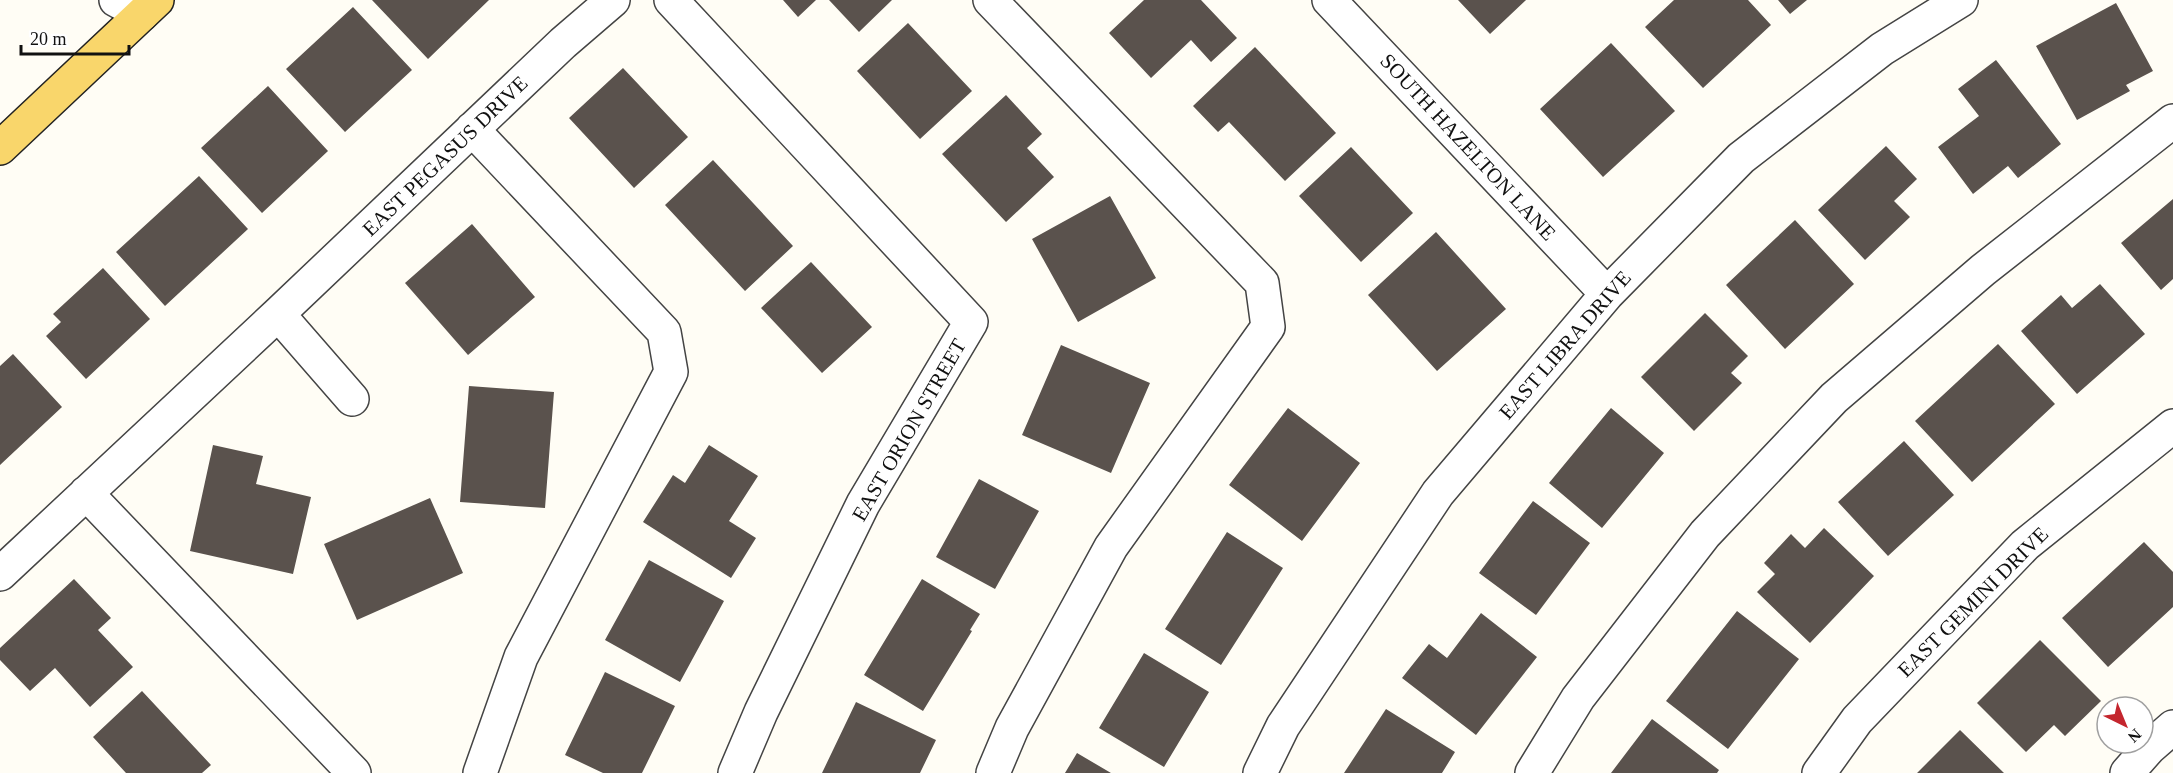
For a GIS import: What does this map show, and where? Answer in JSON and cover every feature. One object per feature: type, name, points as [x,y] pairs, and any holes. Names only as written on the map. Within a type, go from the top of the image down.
[{"type":"main road","points":[[0,148],[138,3]]},
{"type":"street","name":"EAST PEGASUS DRIVE","points":[[0,574],[563,43],[613,0]]},
{"type":"street","name":"EAST ORION STREET","points":[[671,0],[971,322],[863,504],[761,712],[735,773]]},
{"type":"street","points":[[990,0],[1262,283],[1268,327],[1111,547],[1012,728],[993,773]]},
{"type":"street","name":"SOUTH HAZELTON LANE","points":[[1329,0],[1607,294]]},
{"type":"street","name":"EAST LIBRA DRIVE","points":[[1260,773],[1283,726],[1438,493],[1607,294],[1741,158],[1882,49],[1961,0]]},
{"type":"street","points":[[1532,773],[1578,698],[1705,534],[1834,398],[1983,270],[2173,122]]},
{"type":"street","points":[[472,129],[664,332],[671,372],[521,657],[480,773]]},
{"type":"street","points":[[278,314],[352,399]]},
{"type":"street","name":"EAST GEMINI DRIVE","points":[[1819,773],[1857,720],[2025,545],[2173,426]]},
{"type":"street","points":[[87,494],[354,773]]},
{"type":"street","points":[[2127,773],[2149,748],[2173,727]]},
{"type":"building","points":[[372,0],[489,0],[428,59]]},
{"type":"building","points":[[783,0],[816,0],[798,17]]},
{"type":"building","points":[[829,0],[892,0],[859,32]]},
{"type":"building","points":[[1144,0],[1201,0],[1237,38],[1211,62],[1191,40],[1151,78],[1109,33]]},
{"type":"building","points":[[1458,0],[1526,0],[1490,34]]},
{"type":"building","points":[[1674,0],[1748,0],[1771,25],[1703,88],[1645,27]]},
{"type":"building","points":[[1778,0],[1807,0],[1790,14]]},
{"type":"building","points":[[2116,3],[2153,71],[2126,85],[2130,91],[2077,120],[2036,46]]},
{"type":"building","points":[[353,7],[412,70],[345,132],[286,69]]},
{"type":"building","points":[[908,23],[972,91],[920,139],[857,71]]},
{"type":"building","points":[[1611,43],[1675,111],[1603,177],[1540,109]]},
{"type":"building","points":[[1255,47],[1336,133],[1285,181],[1229,122],[1218,132],[1193,106]]},
{"type":"building","points":[[1996,60],[2061,144],[2018,178],[2008,166],[1973,194],[1938,147],[1979,116],[1958,89]]},
{"type":"building","points":[[623,68],[688,137],[634,188],[569,118]]},
{"type":"building","points":[[268,86],[328,151],[262,213],[201,148]]},
{"type":"building","points":[[1006,95],[1042,134],[1027,148],[1054,177],[1006,222],[942,154]]},
{"type":"building","points":[[1886,146],[1917,179],[1894,201],[1910,217],[1865,260],[1818,210]]},
{"type":"building","points":[[1351,147],[1413,213],[1361,262],[1299,196]]},
{"type":"building","points":[[713,160],[793,246],[745,291],[665,205]]},
{"type":"building","points":[[199,176],[248,229],[165,306],[116,252]]},
{"type":"building","points":[[1110,196],[1156,278],[1078,322],[1032,239]]},
{"type":"building","points":[[2173,199],[2173,279],[2161,290],[2121,243]]},
{"type":"building","points":[[1795,220],[1854,284],[1785,349],[1726,285]]},
{"type":"building","points":[[472,224],[535,297],[468,355],[405,283]]},
{"type":"building","points":[[1436,232],[1506,309],[1437,371],[1368,295]]},
{"type":"building","points":[[811,262],[872,327],[822,373],[761,308]]},
{"type":"building","points":[[103,268],[150,319],[86,379],[46,336],[61,322],[53,314]]},
{"type":"building","points":[[2100,284],[2145,334],[2077,394],[2021,331],[2061,295],[2072,308]]},
{"type":"building","points":[[1705,313],[1748,356],[1731,373],[1742,383],[1694,431],[1641,377]]},
{"type":"building","points":[[1998,344],[2055,404],[1972,482],[1915,421]]},
{"type":"building","points":[[1061,345],[1150,383],[1111,473],[1022,435]]},
{"type":"building","points":[[13,354],[62,407],[0,465],[0,366]]},
{"type":"building","points":[[469,386],[554,392],[545,508],[460,502]]},
{"type":"building","points":[[1288,408],[1360,463],[1302,541],[1229,485]]},
{"type":"building","points":[[1611,408],[1664,453],[1602,528],[1549,483]]},
{"type":"building","points":[[1904,441],[1954,495],[1888,556],[1838,502]]},
{"type":"building","points":[[213,445],[263,456],[256,484],[311,497],[293,574],[190,551]]},
{"type":"building","points":[[709,445],[758,476],[729,521],[756,538],[731,578],[643,522],[673,475],[685,483]]},
{"type":"building","points":[[979,479],[1039,511],[995,589],[936,557]]},
{"type":"building","points":[[430,498],[463,573],[357,620],[324,544]]},
{"type":"building","points":[[1533,501],[1590,543],[1536,615],[1479,573]]},
{"type":"building","points":[[1824,528],[1874,576],[1810,643],[1757,592],[1775,574],[1764,563],[1791,534],[1805,548]]},
{"type":"building","points":[[1227,532],[1283,568],[1221,665],[1165,629]]},
{"type":"building","points":[[2144,542],[2173,572],[2173,607],[2108,667],[2062,618]]},
{"type":"building","points":[[649,560],[724,601],[680,682],[605,640]]},
{"type":"building","points":[[74,579],[111,618],[98,630],[133,667],[90,707],[55,668],[30,691],[0,660],[0,648]]},
{"type":"building","points":[[922,579],[980,614],[923,711],[864,675]]},
{"type":"building","points":[[1737,611],[1799,659],[1728,749],[1666,701]]},
{"type":"building","points":[[1481,613],[1537,657],[1476,735],[1402,678],[1429,644],[1447,658]]},
{"type":"building","points":[[2040,640],[2095,695],[2095,707],[2065,736],[2054,725],[2026,752],[1977,703]]},
{"type":"building","points":[[1144,653],[1209,692],[1164,767],[1099,728]]},
{"type":"building","points":[[605,672],[675,706],[642,773],[603,773],[565,755]]},
{"type":"building","points":[[142,691],[211,765],[202,773],[126,773],[93,737]]},
{"type":"building","points":[[856,702],[936,740],[920,773],[822,773]]},
{"type":"building","points":[[1386,709],[1455,752],[1442,773],[1344,773]]},
{"type":"building","points":[[1652,719],[1719,770],[1717,773],[1611,773]]},
{"type":"building","points":[[1960,730],[2004,773],[1917,773]]},
{"type":"building","points":[[1077,753],[1111,773],[1065,773]]}]
